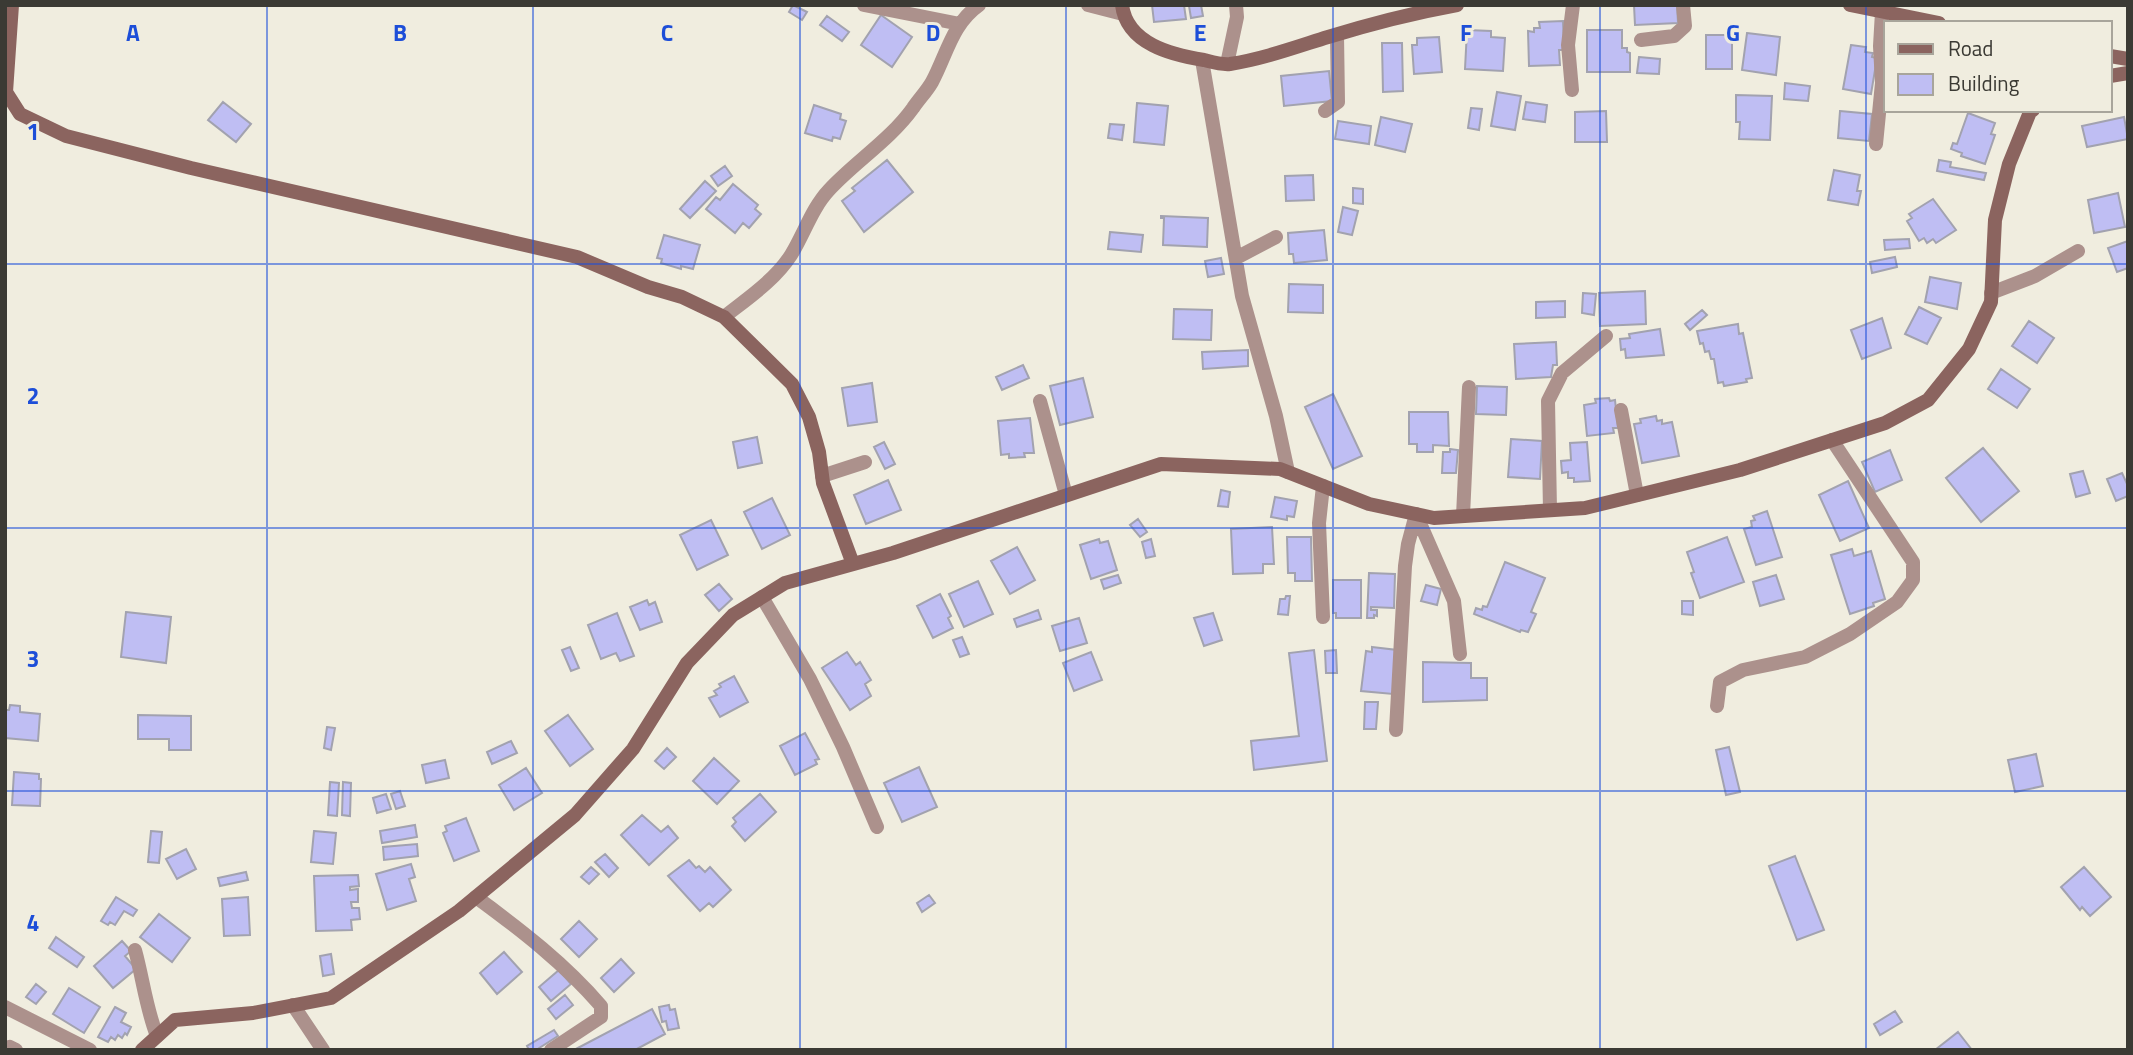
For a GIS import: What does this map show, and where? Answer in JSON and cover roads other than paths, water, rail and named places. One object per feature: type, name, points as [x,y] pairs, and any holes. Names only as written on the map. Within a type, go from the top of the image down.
[{"type":"street","points":[[12,5],[6,92],[20,114],[66,136],[191,168],[577,257],[648,287],[682,297],[724,317],[792,384],[809,417],[819,452],[822,476],[853,564]]},
{"type":"street","points":[[864,5],[960,24]]},
{"type":"street","points":[[724,317],[764,285],[791,256],[827,192],[900,126],[932,82],[951,37],[967,14],[979,5]]},
{"type":"street","points":[[1088,5],[1121,8],[1135,31],[1156,49],[1176,57],[1227,64],[1271,55],[1421,11],[1457,5]]},
{"type":"street","points":[[1227,64],[1237,17],[1236,5]]},
{"type":"street","points":[[1572,90],[1568,45],[1573,5]]},
{"type":"street","points":[[1641,40],[1674,36],[1685,26],[1683,5]]},
{"type":"street","points":[[1850,5],[1929,21]]},
{"type":"street","points":[[1876,144],[1882,83],[1882,12]]},
{"type":"street","points":[[1325,111],[1338,102],[1337,35]]},
{"type":"street","points":[[1202,60],[1242,296],[1276,416],[1288,472]]},
{"type":"street","points":[[142,1050],[175,1020],[253,1013],[331,998],[477,897],[575,816],[633,749],[687,663],[733,615],[785,583],[853,564],[1161,464],[1280,469],[1369,504],[1434,519],[1585,508],[1740,470],[1885,423],[1928,400],[1969,349],[1991,302],[1995,220],[2009,164],[2031,112]]},
{"type":"street","points":[[1236,258],[1276,237]]},
{"type":"street","points":[[1991,293],[2035,276],[2078,251]]},
{"type":"street","points":[[1550,510],[1548,401],[1562,373],[1606,335]]},
{"type":"street","points":[[1463,516],[1469,387]]},
{"type":"street","points":[[1040,401],[1066,495]]},
{"type":"street","points":[[1620,410],[1637,495]]},
{"type":"street","points":[[1717,706],[1720,682],[1743,670],[1805,657],[1850,634],[1897,602],[1913,580],[1913,562],[1832,440]]},
{"type":"street","points":[[822,476],[865,462]]},
{"type":"street","points":[[1323,486],[1319,523],[1323,617]]},
{"type":"street","points":[[1416,514],[1454,601],[1460,654]]},
{"type":"street","points":[[1396,730],[1405,566],[1416,514]]},
{"type":"street","points":[[762,597],[810,679],[844,747],[877,827]]},
{"type":"street","points":[[477,897],[527,935],[580,982],[601,1006],[601,1017],[551,1050]]},
{"type":"street","points":[[135,950],[149,1015],[157,1036]]},
{"type":"street","points":[[293,1005],[323,1050]]},
{"type":"street","points":[[5,1007],[90,1050]]},
{"type":"street","points":[[7,1050],[10,1047],[16,1050]]}]
